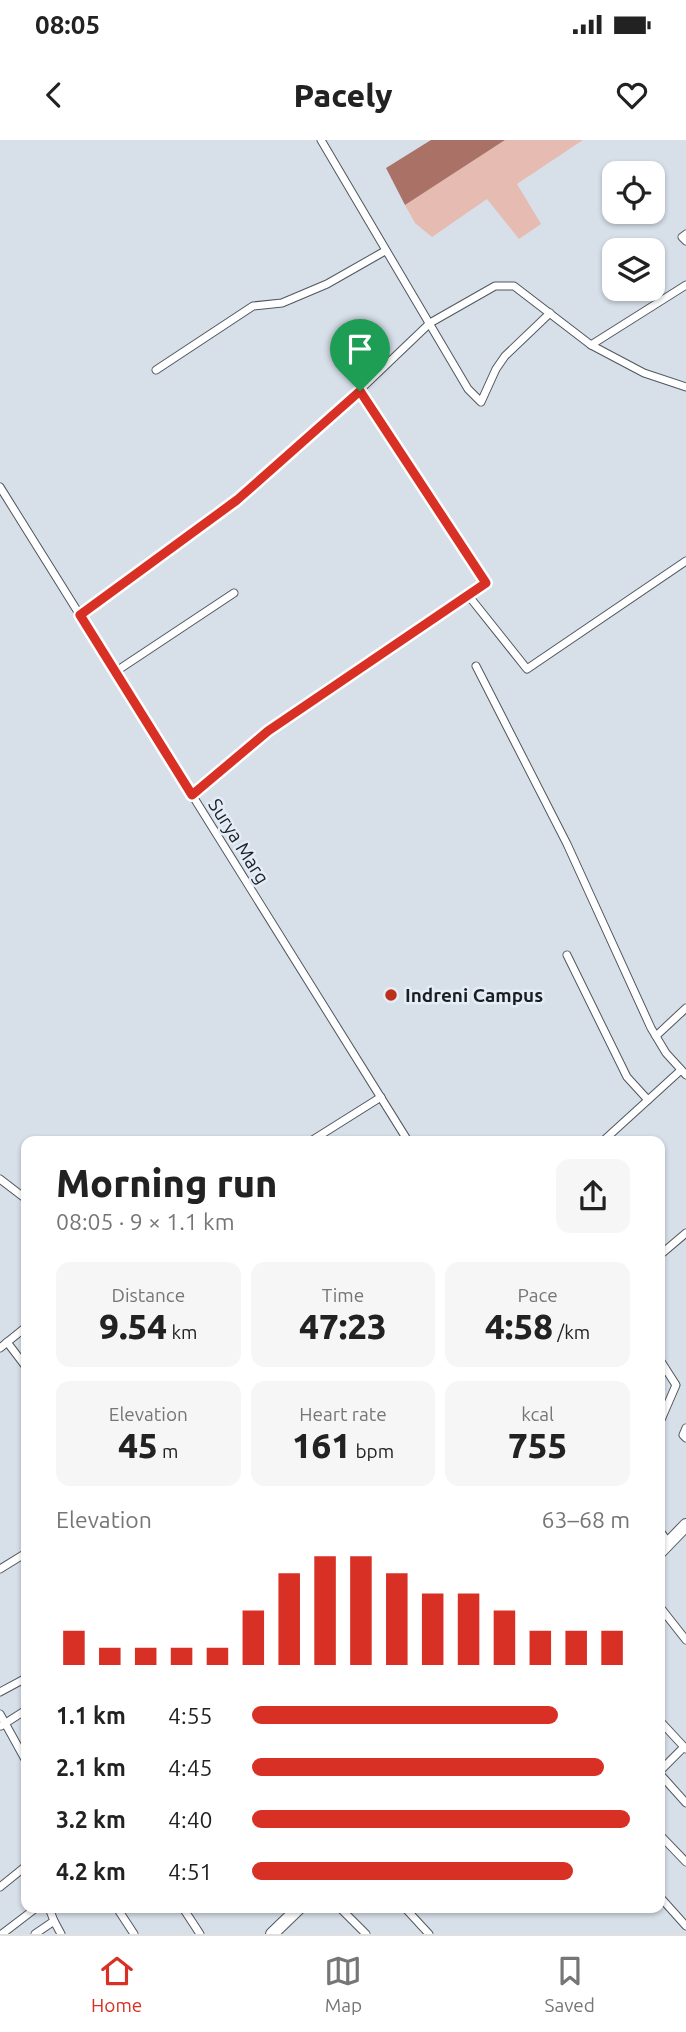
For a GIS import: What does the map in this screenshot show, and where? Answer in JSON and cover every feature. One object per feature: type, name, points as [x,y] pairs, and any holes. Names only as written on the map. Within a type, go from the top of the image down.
[{"type":"highway","points":[[665,1546],[686,1525]]},
{"type":"highway","points":[[272,1934],[293,1913]]},
{"type":"street","points":[[321,140],[468,389],[481,402],[505,356],[550,313]]},
{"type":"street","points":[[686,234],[682,237],[686,241]]},
{"type":"street","points":[[156,370],[253,306],[282,303],[327,284],[385,251]]},
{"type":"street","points":[[591,345],[686,285]]},
{"type":"street","points":[[80,615],[237,500],[360,391],[430,323],[495,286],[514,286],[591,345],[645,373],[686,387]]},
{"type":"street","points":[[192,795],[268,731],[482,587],[484,578],[360,391]]},
{"type":"street","name":"Surya Marg","points":[[0,487],[405,1136]]},
{"type":"street","points":[[468,595],[527,669],[686,561]]},
{"type":"street","points":[[115,672],[234,593]]},
{"type":"street","points":[[476,666],[554,817],[656,1036],[683,1073],[608,1136]]},
{"type":"street","points":[[567,955],[627,1077],[648,1100]]},
{"type":"street","points":[[656,1036],[686,1008]]},
{"type":"street","points":[[320,1136],[381,1097]]},
{"type":"street","points":[[0,1179],[21,1195]]},
{"type":"street","points":[[665,1251],[686,1233]]},
{"type":"street","points":[[21,1331],[4,1345],[21,1362]]},
{"type":"street","points":[[665,1368],[676,1385],[665,1410]]},
{"type":"street","points":[[686,1428],[683,1435],[686,1438]]},
{"type":"street","points":[[0,1569],[21,1556]]},
{"type":"street","points":[[665,1613],[686,1640]]},
{"type":"street","points":[[0,1692],[21,1681]]},
{"type":"street","points":[[2,1725],[21,1713]]},
{"type":"street","points":[[0,1714],[2,1725],[21,1754]]},
{"type":"street","points":[[665,1726],[685,1748],[665,1768]]},
{"type":"street","points":[[665,1779],[686,1803]]},
{"type":"street","points":[[665,1840],[686,1862]]},
{"type":"street","points":[[0,1887],[21,1870]]},
{"type":"street","points":[[665,1903],[686,1926]]},
{"type":"street","points":[[2,1934],[29,1913]]},
{"type":"street","points":[[51,1913],[61,1934]]},
{"type":"street","points":[[120,1913],[134,1934]]},
{"type":"street","points":[[186,1913],[200,1934]]},
{"type":"street","points":[[345,1913],[366,1934]]},
{"type":"street","points":[[410,1913],[429,1934]]},
{"type":"street","points":[[35,1934],[54,1921]]},
{"type":"shaded area","points":[[431,140],[505,140],[405,205],[386,168]]},
{"type":"shaded area","points":[[505,140],[583,140],[517,184],[541,224],[519,239],[487,199],[432,237],[415,223],[405,205]]},
{"type":"place","name":"Indreni Campus","points":[[391,995]]},
{"type":"route","points":[[360,391],[486,583],[268,731],[192,795],[80,615],[237,500],[360,391]]}]
